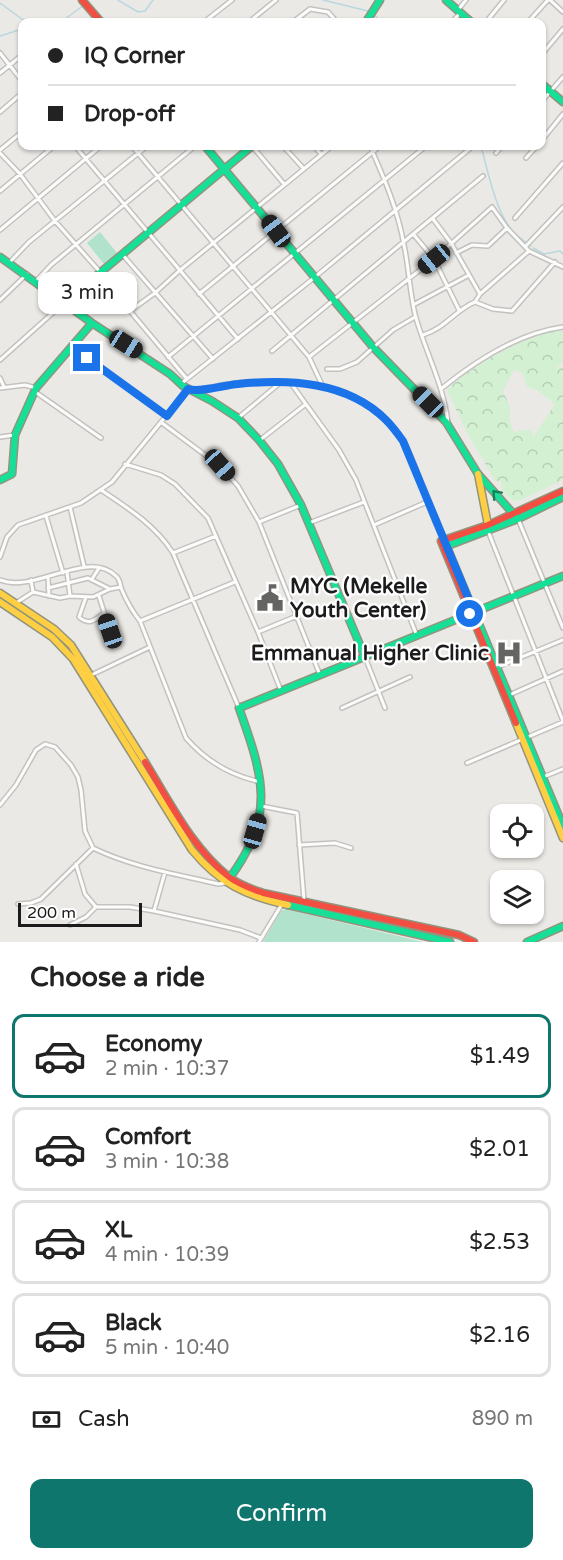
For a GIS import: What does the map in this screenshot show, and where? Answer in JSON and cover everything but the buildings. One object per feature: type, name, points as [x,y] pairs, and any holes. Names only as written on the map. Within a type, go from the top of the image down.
[{"type":"street","points":[[82,0],[97,18]]},
{"type":"street","points":[[209,18],[232,0]]},
{"type":"street","points":[[254,18],[276,0]]},
{"type":"street","points":[[369,16],[380,0]]},
{"type":"street","points":[[446,0],[466,18]]},
{"type":"street","points":[[455,18],[466,0]]},
{"type":"street","points":[[489,18],[504,0]]},
{"type":"street","points":[[532,18],[549,0],[563,12]]},
{"type":"street","points":[[298,18],[310,9],[326,11],[334,18]]},
{"type":"street","points":[[546,49],[563,29]]},
{"type":"street","points":[[0,54],[18,76]]},
{"type":"street","points":[[0,73],[18,58]]},
{"type":"street","points":[[546,96],[563,77]]},
{"type":"street","points":[[546,88],[563,102]]},
{"type":"street","points":[[0,112],[18,96]]},
{"type":"street","points":[[546,135],[563,114]]},
{"type":"street","points":[[18,135],[0,151],[55,222],[101,273],[129,311],[187,379]]},
{"type":"street","points":[[0,191],[49,150]]},
{"type":"street","points":[[79,150],[238,339]]},
{"type":"street","points":[[0,230],[96,150]]},
{"type":"street","points":[[135,150],[309,357],[323,387]]},
{"type":"street","points":[[9,263],[29,242],[142,150]]},
{"type":"street","points":[[36,281],[76,244],[190,150]]},
{"type":"street","points":[[209,150],[354,321],[373,347],[448,425],[478,474],[516,516],[563,628]]},
{"type":"street","points":[[0,360],[65,302],[247,150]]},
{"type":"street","points":[[255,150],[284,184]]},
{"type":"street","points":[[287,150],[304,169]]},
{"type":"street","points":[[318,150],[321,154]]},
{"type":"street","points":[[129,311],[155,293],[326,150]]},
{"type":"street","points":[[199,294],[375,150]]},
{"type":"street","points":[[168,357],[421,150]]},
{"type":"street","points":[[180,384],[315,277],[468,150]]},
{"type":"street","points":[[526,158],[533,150]]},
{"type":"street","points":[[373,152],[396,209],[404,242],[415,317],[441,389],[448,425]]},
{"type":"street","points":[[515,218],[563,163]]},
{"type":"street","points":[[272,351],[483,176]]},
{"type":"street","points":[[309,357],[410,279],[492,207],[507,228],[529,251],[563,267]]},
{"type":"street","points":[[525,247],[563,207]]},
{"type":"street","points":[[433,219],[451,243],[480,294]]},
{"type":"street","points":[[456,253],[472,245],[488,246],[507,228]]},
{"type":"street","points":[[414,235],[434,259],[460,311]]},
{"type":"street","points":[[422,335],[443,327],[460,311],[475,302],[480,294],[529,251]]},
{"type":"street","points":[[122,254],[213,359]]},
{"type":"street","points":[[0,257],[27,274],[92,323],[161,368],[180,384],[238,418],[259,440],[278,464],[301,505],[385,708]]},
{"type":"street","points":[[475,302],[493,309],[512,311],[555,262]]},
{"type":"street","points":[[0,300],[27,274]]},
{"type":"street","points":[[413,305],[469,275]]},
{"type":"street","points":[[327,369],[346,367],[357,362],[393,330],[415,317]]},
{"type":"street","points":[[0,480],[12,474],[15,435],[35,390],[92,323]]},
{"type":"street","points":[[441,389],[464,371],[510,345],[542,331],[563,327]]},
{"type":"street","points":[[72,349],[167,416]]},
{"type":"street","points":[[0,378],[2,388],[25,385],[35,390],[101,438]]},
{"type":"street","points":[[238,418],[283,381]]},
{"type":"street","points":[[0,557],[11,530],[30,520],[90,498],[112,482],[125,464],[191,390],[283,381],[323,387],[347,394],[364,403],[385,419],[403,441],[472,613],[562,825],[563,838]]},
{"type":"street","points":[[290,382],[339,450],[356,480],[417,636]]},
{"type":"street","points":[[259,440],[306,404]]},
{"type":"street","points":[[162,423],[220,465],[238,486],[259,522],[320,675]]},
{"type":"street","points":[[0,437],[15,435]]},
{"type":"street","points":[[125,464],[161,475],[176,484],[201,509],[217,536],[281,691]]},
{"type":"street","points":[[467,764],[563,722],[488,528],[478,474]]},
{"type":"street","points":[[0,805],[16,785],[36,750],[45,744],[55,747],[78,777],[85,831],[93,848],[119,859],[218,884],[227,881],[247,855],[259,819],[262,782],[256,754],[239,708],[173,553],[163,537],[152,526],[101,490]]},
{"type":"street","points":[[444,542],[488,528],[546,502],[563,491]]},
{"type":"street","points":[[546,502],[563,497]]},
{"type":"street","points":[[308,523],[364,501]]},
{"type":"street","points":[[374,525],[427,502]]},
{"type":"street","points":[[259,522],[301,505]]},
{"type":"street","points":[[70,507],[84,566]]},
{"type":"street","points":[[46,516],[65,573],[70,596]]},
{"type":"street","points":[[173,553],[217,536]]},
{"type":"street","points":[[0,580],[15,584],[65,573],[84,566],[99,568],[116,575],[132,611],[140,621],[186,738],[208,759],[241,777],[262,782]]},
{"type":"street","points":[[92,579],[99,568]]},
{"type":"street","points":[[48,576],[49,596]]},
{"type":"street","points":[[239,708],[563,576]]},
{"type":"street","points":[[48,588],[92,579],[110,589]]},
{"type":"street","points":[[31,580],[33,592]]},
{"type":"street","points":[[140,621],[236,581]]},
{"type":"street","points":[[16,603],[33,592],[60,598],[86,597],[99,596],[110,589],[121,587]]},
{"type":"street","points":[[0,593],[66,639],[200,850],[227,881],[258,898],[450,942]]},
{"type":"street","points":[[99,596],[110,631]]},
{"type":"street","points":[[86,597],[79,617],[81,619],[93,622],[104,613]]},
{"type":"street","points":[[0,603],[58,642],[88,676]]},
{"type":"street","points":[[258,633],[297,616]]},
{"type":"street","points":[[496,668],[563,640]]},
{"type":"street","points":[[88,676],[150,647]]},
{"type":"street","points":[[507,696],[563,670]]},
{"type":"street","points":[[342,708],[410,677]]},
{"type":"street","points":[[541,778],[563,769]]},
{"type":"street","points":[[261,806],[297,812],[304,902]]},
{"type":"street","points":[[299,845],[335,843],[351,848]]},
{"type":"street","points":[[18,904],[31,903],[40,899],[93,848]]},
{"type":"street","points":[[76,864],[85,894],[96,907]]},
{"type":"street","points":[[154,911],[165,872]]},
{"type":"street","points":[[227,881],[304,902],[459,935],[474,942]]},
{"type":"street","points":[[70,925],[96,907],[130,907],[231,928],[260,940],[282,904]]},
{"type":"street","points":[[527,942],[563,927]]},
{"type":"green space","points":[[100,232],[117,253],[104,264],[87,243]]},
{"type":"green space","points":[[563,329],[563,362],[554,371],[563,366],[563,480],[515,501],[506,495],[500,480],[496,482],[466,431],[447,390],[485,361],[517,344]],"holes":[[[514,370],[523,374],[527,387],[537,390],[555,404],[533,437],[531,429],[514,432],[510,422],[510,407],[503,391]]]},
{"type":"green space","points":[[285,909],[423,942],[263,942],[281,911]]},
{"type":"waterway","points":[[118,0],[138,12],[145,11],[153,0]]},
{"type":"waterway","points":[[323,0],[368,11]]},
{"type":"waterway","points":[[0,3],[21,18]]},
{"type":"waterway","points":[[66,18],[84,5]]},
{"type":"waterway","points":[[372,13],[378,18]]},
{"type":"waterway","points":[[0,36],[18,30]]},
{"type":"waterway","points":[[482,150],[494,192],[508,226],[531,246]]},
{"type":"waterway","points":[[533,248],[544,254],[560,251],[563,254]]},
{"type":"traffic: fast","points":[[369,18],[380,0]]},
{"type":"traffic: fast","points":[[446,0],[466,18]]},
{"type":"traffic: fast","points":[[546,87],[563,102]]},
{"type":"traffic: fast","points":[[208,150],[373,347],[446,422],[478,474],[518,519]]},
{"type":"traffic: fast","points":[[65,302],[247,150]]},
{"type":"traffic: fast","points":[[0,257],[92,323],[170,374],[183,386],[238,418],[259,440],[278,464],[301,505],[365,657]]},
{"type":"traffic: fast","points":[[0,480],[12,474],[15,435],[36,388],[92,323]]},
{"type":"traffic: fast","points":[[447,546],[518,519],[563,497]]},
{"type":"traffic: fast","points":[[444,540],[563,826]]},
{"type":"traffic: fast","points":[[229,879],[254,835],[261,796],[255,755],[239,708],[563,576]]},
{"type":"traffic: fast","points":[[288,905],[450,942]]},
{"type":"traffic: fast","points":[[527,942],[563,926]]},
{"type":"traffic: slow","points":[[478,474],[488,525]]},
{"type":"traffic: slow","points":[[0,593],[54,629],[71,645],[145,762]]},
{"type":"traffic: slow","points":[[0,602],[52,637],[73,659],[192,850],[202,862],[235,887],[247,893],[288,905]]},
{"type":"traffic: slow","points":[[516,723],[563,838]]},
{"type":"traffic: jam","points":[[82,0],[98,18]]},
{"type":"traffic: jam","points":[[516,723],[441,541],[488,525],[563,491]]},
{"type":"traffic: jam","points":[[145,762],[193,838],[216,865],[237,882],[263,893],[459,935],[474,942]]},
{"type":"place","name":"MYC (Mekelle Youth Center)","points":[[270,598]]},
{"type":"place","name":"Emmanual Higher Clinic","points":[[509,653]]},
{"type":"route","points":[[87,358],[167,416],[188,389],[195,391],[255,382],[301,382],[347,394],[364,403],[385,419],[403,441],[474,612],[470,614]]}]
